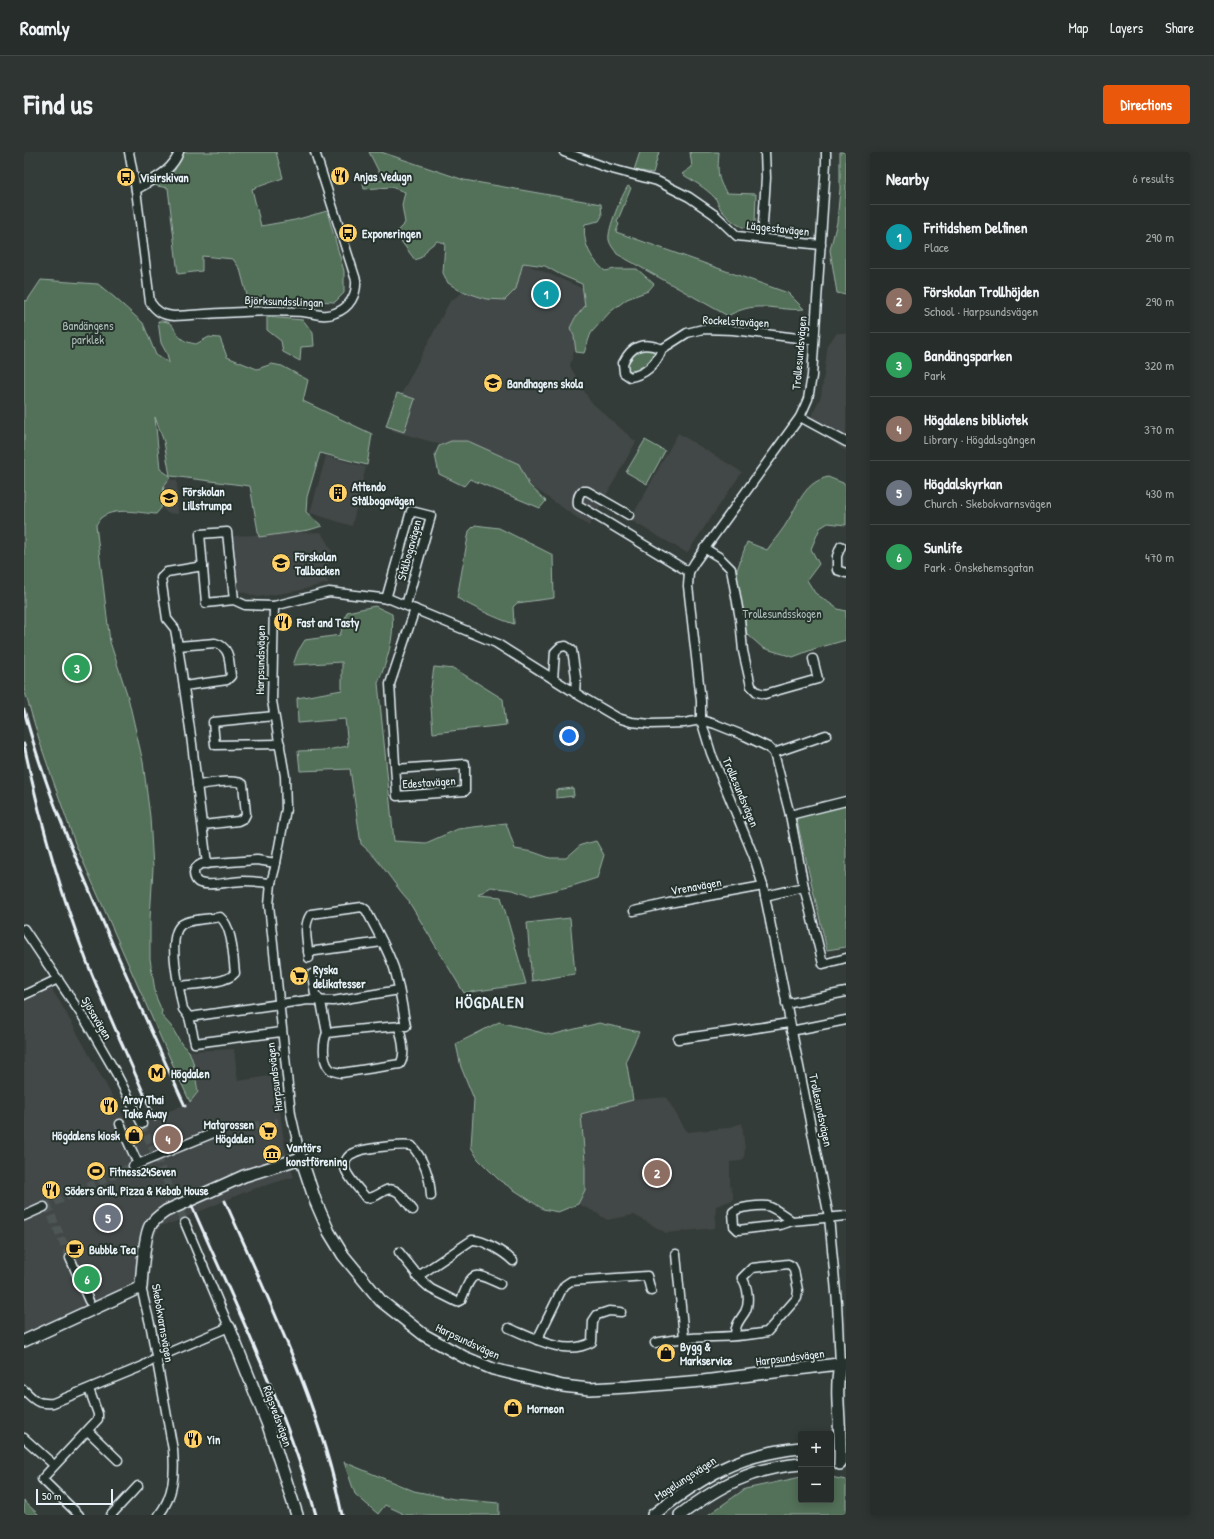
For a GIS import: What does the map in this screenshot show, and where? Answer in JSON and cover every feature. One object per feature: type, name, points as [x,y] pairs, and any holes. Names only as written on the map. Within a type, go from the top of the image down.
[{"type":"street","name":"Björksundsslingan","points":[[129,152],[136,190],[148,293],[150,302],[160,313],[166,316],[174,316],[256,312],[302,312],[321,316],[335,314],[346,308],[352,299],[356,288],[356,280],[315,152]]},
{"type":"street","points":[[136,190],[172,166],[179,152]]},
{"type":"street","name":"Läggestavägen","points":[[564,152],[608,168],[657,181],[689,197],[715,215],[737,236],[821,244]]},
{"type":"street","points":[[762,238],[766,178],[765,152]]},
{"type":"street","name":"Trollesundsvägen","points":[[826,152],[812,376],[808,399],[800,417],[704,548],[690,572],[688,586],[701,701],[701,720],[711,753],[754,857],[765,896],[829,1218],[843,1363],[846,1377]]},
{"type":"street","name":"Rockelstavägen","points":[[662,349],[643,345],[636,347],[630,352],[622,363],[624,373],[630,377],[646,372],[659,358],[662,349],[687,333],[703,330],[734,330],[814,340]]},
{"type":"street","points":[[800,417],[846,442]]},
{"type":"street","points":[[629,515],[587,491],[582,491],[579,494],[578,505],[690,572]]},
{"type":"street","name":"Stålbogavägen","points":[[386,599],[411,511],[431,516],[406,605]]},
{"type":"street","points":[[234,600],[227,532],[200,534],[206,603],[234,600],[245,604],[274,606],[329,592],[390,599],[496,643],[575,693],[618,718],[631,722],[651,724],[684,723],[701,720],[745,736],[768,747],[774,753],[790,815],[804,887],[823,964],[846,958]]},
{"type":"street","points":[[841,546],[837,556],[837,570],[846,573]]},
{"type":"street","points":[[704,548],[719,557],[731,569],[740,619],[743,651],[751,686],[757,692],[765,694],[818,679],[813,658]]},
{"type":"street","points":[[203,566],[167,572],[161,578],[168,619],[175,629],[178,646],[207,864]]},
{"type":"street","name":"Harpsundsvägen","points":[[274,606],[272,701],[285,776],[286,809],[271,883],[269,905],[279,1005],[291,1114],[301,1158],[315,1200],[329,1232],[343,1255],[381,1301],[424,1335],[459,1354],[493,1369],[563,1386],[589,1389],[703,1381],[843,1363]]},
{"type":"street","name":"Edestavägen","points":[[396,769],[465,764],[465,791],[397,796],[390,684],[415,609]]},
{"type":"street","points":[[178,646],[215,643],[221,644],[226,649],[229,657],[231,676],[227,680],[184,686]]},
{"type":"street","points":[[553,679],[555,652],[560,647],[566,646],[572,650],[576,677],[575,693]]},
{"type":"street","points":[[274,716],[213,722],[215,745],[280,744]]},
{"type":"street","points":[[774,753],[826,736]]},
{"type":"street","points":[[197,785],[233,781],[240,781],[243,784],[246,814],[244,818],[238,821],[203,825]]},
{"type":"street","points":[[790,815],[846,801]]},
{"type":"street","points":[[271,883],[243,881],[209,884],[200,883],[196,881],[194,870],[201,864],[257,860],[276,863]]},
{"type":"street","name":"Vrenavägen","points":[[634,911],[763,886]]},
{"type":"street","points":[[765,896],[804,887]]},
{"type":"street","points":[[327,1033],[406,1026],[394,969],[382,942],[366,910],[362,907],[357,907],[311,914],[305,927],[309,955],[382,942]]},
{"type":"street","name":"Harpsundsvägen","points":[[179,986],[220,981],[232,977],[235,973],[229,929],[225,920],[220,917],[189,921],[182,924],[176,930],[174,938],[174,950],[179,986],[183,1009],[189,1017],[195,1043],[282,1032]]},
{"type":"street","name":"Sjösavägen","points":[[24,929],[87,1023],[112,1066],[142,1124]]},
{"type":"street","points":[[312,974],[315,994],[321,1002],[327,1033],[324,1040],[326,1063],[334,1072],[341,1073],[400,1064],[403,1059],[403,1049],[399,1026]]},
{"type":"street","points":[[24,995],[58,979]]},
{"type":"street","points":[[189,1017],[308,1000],[321,1002],[333,1001],[399,990]]},
{"type":"street","points":[[786,1004],[846,992]]},
{"type":"street","points":[[678,1039],[750,1029],[790,1027],[846,1020]]},
{"type":"street","points":[[120,1124],[136,1165],[216,1132]]},
{"type":"street","points":[[413,1210],[397,1190],[392,1189],[385,1191],[376,1197],[366,1198],[345,1168],[346,1160],[350,1155],[355,1152],[382,1147],[412,1146],[424,1164],[428,1174],[431,1196]]},
{"type":"street","name":"Skebokvarnsvägen","points":[[159,1515],[169,1499],[173,1488],[175,1468],[156,1358],[141,1287],[147,1237],[150,1226],[156,1218],[166,1211],[244,1176],[301,1158]]},
{"type":"street","points":[[792,1221],[768,1206],[742,1208],[732,1212],[734,1226],[738,1230],[780,1225],[792,1221],[846,1216]]},
{"type":"street","points":[[24,1216],[44,1207]]},
{"type":"street","points":[[24,1390],[34,1401],[42,1404],[52,1403],[143,1366],[156,1358],[229,1327],[185,1223]]},
{"type":"street","points":[[417,1277],[472,1240],[477,1239],[506,1254],[514,1261]]},
{"type":"street","points":[[399,1252],[417,1277],[431,1288],[457,1302],[462,1300],[469,1281],[474,1276],[480,1275],[500,1284]]},
{"type":"street","points":[[676,1254],[684,1338]]},
{"type":"street","points":[[70,1258],[89,1301]]},
{"type":"street","points":[[655,1343],[684,1338],[735,1335],[767,1332],[797,1298],[798,1290],[792,1266],[788,1264],[778,1264],[752,1268],[742,1278],[746,1284],[747,1308],[738,1322],[735,1329],[735,1335]]},
{"type":"street","points":[[537,1340],[561,1291],[565,1285],[571,1281],[647,1276],[651,1291]]},
{"type":"street","points":[[24,1341],[141,1287]]},
{"type":"street","points":[[509,1328],[560,1348],[587,1345],[592,1342],[593,1321],[597,1315],[609,1312],[621,1312]]},
{"type":"street","name":"Rågsvedsvägen","points":[[229,1327],[268,1425],[297,1515]]},
{"type":"street","name":"Trollesundsvägen","points":[[839,1464],[839,1409],[837,1381],[843,1363]]},
{"type":"street","points":[[79,1515],[42,1479],[98,1419],[98,1414],[89,1389]]},
{"type":"street","points":[[88,1431],[118,1460]]},
{"type":"street","points":[[24,1438],[54,1465]]},
{"type":"street","name":"Magelungsvägen","points":[[653,1515],[697,1483],[727,1466],[771,1451],[798,1448]]},
{"type":"street","points":[[680,1515],[720,1487],[738,1478],[761,1470],[798,1464]]},
{"type":"street","points":[[111,1515],[138,1486]]},
{"type":"shaded area","name":"Bandhagens skola","points":[[512,258],[591,292],[570,366],[590,401],[636,442],[589,526],[492,459],[393,431],[387,421],[450,301]]},
{"type":"shaded area","points":[[837,333],[846,333],[846,450],[808,424],[821,396],[828,343]]},
{"type":"shaded area","points":[[678,433],[742,472],[687,553],[630,520]]},
{"type":"shaded area","points":[[326,456],[366,467],[352,526],[310,513]]},
{"type":"shaded area","name":"Förskolan Lillstrumpa","points":[[163,479],[177,480],[178,514],[167,513],[160,505]]},
{"type":"shaded area","name":"Förskolan Tallbacken","points":[[321,532],[336,558],[323,568],[328,583],[297,591],[258,597],[236,590],[231,536]]},
{"type":"shaded area","points":[[47,982],[60,1002],[130,1128],[190,1102],[198,1092],[193,1062],[189,1051],[234,1049],[238,1081],[275,1075],[285,1148],[294,1177],[250,1190],[175,1222],[160,1226],[155,1236],[149,1279],[150,1287],[24,1346],[24,992]]},
{"type":"shaded area","points":[[666,1097],[687,1132],[727,1128],[742,1123],[745,1149],[744,1158],[741,1161],[730,1162],[730,1185],[733,1193],[733,1200],[716,1206],[715,1228],[666,1233],[634,1215],[607,1220],[578,1204],[585,1190],[585,1160],[581,1114],[633,1100]]},
{"type":"green space","points":[[182,152],[276,152],[283,178],[252,189],[261,226],[295,220],[327,211],[344,271],[344,293],[335,302],[287,300],[249,303],[240,269],[233,259],[202,256],[202,271],[178,274],[168,188],[152,185],[175,170]]},
{"type":"green space","points":[[369,152],[381,152],[464,180],[601,204],[602,216],[599,221],[585,224],[584,231],[586,244],[592,256],[605,271],[615,269],[637,269],[654,284],[648,291],[627,299],[610,312],[591,333],[584,353],[576,352],[574,336],[570,328],[575,318],[585,306],[582,284],[545,266],[523,263],[516,289],[505,300],[486,299],[459,290],[448,283],[443,273],[445,243],[437,241],[428,248],[422,257],[415,260],[395,233],[405,223],[402,205],[405,192],[391,187],[364,189],[363,183],[383,180]]},
{"type":"green space","points":[[640,152],[659,152],[653,173],[634,170]]},
{"type":"green space","points":[[690,152],[719,152],[719,178],[727,193],[756,194],[755,223],[752,227],[747,228],[736,224],[725,215],[716,199],[711,194],[682,174],[692,167]]},
{"type":"green space","points":[[840,152],[846,152],[846,295],[837,293],[830,250],[837,222],[840,189]]},
{"type":"green space","points":[[628,186],[631,188],[617,222],[619,224],[616,232],[788,293],[804,309],[753,307],[735,312],[728,316],[617,254],[609,240],[610,228]]},
{"type":"green space","name":"Bandängens parklek","points":[[41,280],[98,284],[143,323],[156,355],[169,363],[167,354],[161,343],[158,321],[164,321],[171,324],[181,338],[190,343],[196,344],[209,337],[220,338],[227,357],[257,369],[272,364],[282,366],[308,380],[303,401],[372,434],[367,465],[320,453],[307,497],[306,512],[322,526],[309,530],[259,537],[250,486],[171,476],[164,486],[161,508],[156,514],[128,511],[114,512],[102,517],[96,525],[110,642],[128,697],[143,762],[150,817],[153,868],[150,919],[150,959],[156,997],[162,1011],[161,1015],[171,1026],[182,1045],[189,1051],[193,1062],[198,1092],[190,1102],[75,843],[42,749],[24,689],[24,300],[27,301]],"holes":[[[155,417],[164,442],[170,476],[160,469]]]},
{"type":"green space","points":[[267,317],[303,320],[313,333],[314,346],[301,347],[300,361],[283,352],[281,341],[267,330]]},
{"type":"green space","points":[[649,348],[654,352],[648,366],[636,371],[626,369],[626,361],[639,349]]},
{"type":"green space","points":[[397,393],[415,399],[404,432],[386,426]]},
{"type":"green space","points":[[645,440],[665,451],[647,484],[626,472]]},
{"type":"green space","points":[[451,441],[468,441],[519,464],[529,485],[546,501],[540,508],[470,479],[464,486],[439,474],[435,455],[439,446]]},
{"type":"green space","name":"Trollesundsskogen","points":[[828,477],[843,483],[846,487],[846,525],[828,523],[820,528],[811,549],[819,564],[807,580],[815,593],[838,609],[846,611],[846,640],[814,649],[793,657],[763,648],[747,634],[737,597],[737,570],[747,542],[767,550],[784,527],[800,499],[809,487],[820,479]]},
{"type":"green space","points":[[475,525],[499,528],[553,555],[554,598],[517,603],[513,607],[514,624],[500,619],[457,598],[469,531]]},
{"type":"green space","points":[[375,606],[392,614],[393,623],[387,658],[378,683],[394,841],[426,843],[458,829],[506,823],[515,849],[533,852],[550,858],[566,858],[581,845],[596,841],[604,855],[597,878],[572,886],[529,896],[513,890],[491,887],[478,895],[501,897],[526,984],[464,993],[410,902],[381,864],[361,844],[350,769],[300,771],[298,751],[327,750],[348,746],[345,719],[298,723],[297,698],[342,690],[342,662],[293,665],[298,651],[305,640],[340,635],[347,612]]},
{"type":"green space","points":[[434,667],[455,669],[503,699],[506,725],[433,733],[430,694]]},
{"type":"green space","points":[[573,788],[574,796],[556,798],[556,790]]},
{"type":"green space","points":[[846,804],[846,947],[827,950],[796,817]]},
{"type":"green space","points":[[570,918],[575,974],[532,981],[527,923]]},
{"type":"green space","points":[[499,1022],[551,1035],[599,1023],[639,1032],[626,1060],[633,1100],[581,1114],[585,1161],[585,1190],[578,1204],[558,1212],[543,1209],[499,1180],[478,1159],[471,1147],[474,1099],[461,1067],[456,1044]]},
{"type":"green space","points":[[344,1462],[414,1491],[454,1499],[499,1503],[499,1515],[402,1515],[402,1513],[385,1505],[378,1514],[355,1494]]},
{"type":"green space","points":[[798,1478],[798,1503],[834,1503],[834,1478],[846,1480],[846,1515],[708,1515],[745,1489]]},
{"type":"green space","points":[[24,1501],[39,1515],[24,1515]]},
{"type":"tunnel","points":[[216,1132],[278,1122]]},
{"type":"tunnel","points":[[142,1124],[185,1223]]},
{"type":"tunnel","points":[[44,1207],[133,1166]]},
{"type":"tunnel","points":[[47,1205],[70,1258]]},
{"type":"railway","points":[[24,710],[41,766],[72,848],[106,929],[185,1106]]},
{"type":"railway","points":[[24,744],[36,799],[51,854],[77,935],[95,982],[155,1120]]},
{"type":"railway","points":[[225,1201],[276,1316],[307,1394],[333,1474],[342,1515]]},
{"type":"railway","points":[[192,1206],[243,1320],[275,1397],[304,1475],[316,1515]]},
{"type":"place","name":"Anjas Vedugn","points":[[340,176]]},
{"type":"place","name":"Visirskivan","points":[[126,177]]},
{"type":"place","name":"Exponeringen","points":[[348,233]]},
{"type":"place","name":"Fritidshem Delfinen","points":[[546,294]]},
{"type":"place","name":"Bandhagens skola","points":[[493,383]]},
{"type":"place","name":"Attendo Stålbogavägen","points":[[338,493]]},
{"type":"place","name":"Förskolan Lillstrumpa","points":[[169,498]]},
{"type":"place","name":"Förskolan Tallbacken","points":[[281,563]]},
{"type":"place","name":"Fast and Tasty","points":[[283,622]]},
{"type":"place","name":"Bandängsparken","points":[[77,668]]},
{"type":"place","name":"Ryska delikatesser","points":[[299,976]]},
{"type":"place","name":"Högdalen","points":[[157,1073]]},
{"type":"place","name":"Aroy Thai Take Away","points":[[109,1106]]},
{"type":"place","name":"Matgrossen Högdalen","points":[[268,1131]]},
{"type":"place","name":"Högdalens kiosk","points":[[134,1135]]},
{"type":"place","name":"Högdalens bibliotek","points":[[168,1139]]},
{"type":"place","name":"Vantörs konstförening","points":[[272,1154]]},
{"type":"place","name":"Fitness24Seven","points":[[96,1171]]},
{"type":"place","name":"Förskolan Trollhöjden","points":[[657,1173]]},
{"type":"place","name":"Söders Grill, Pizza & Kebab House","points":[[51,1190]]},
{"type":"place","name":"Högdalskyrkan","points":[[108,1218]]},
{"type":"place","name":"Bubble Tea","points":[[75,1249]]},
{"type":"place","name":"Sunlife","points":[[87,1279]]},
{"type":"place","name":"Bygg & Markservice","points":[[666,1353]]},
{"type":"place","name":"Morneon","points":[[513,1408]]},
{"type":"place","name":"Yin","points":[[193,1439]]},
{"type":"district","name":"HÖGDALEN","points":[[490,1002]]}]
